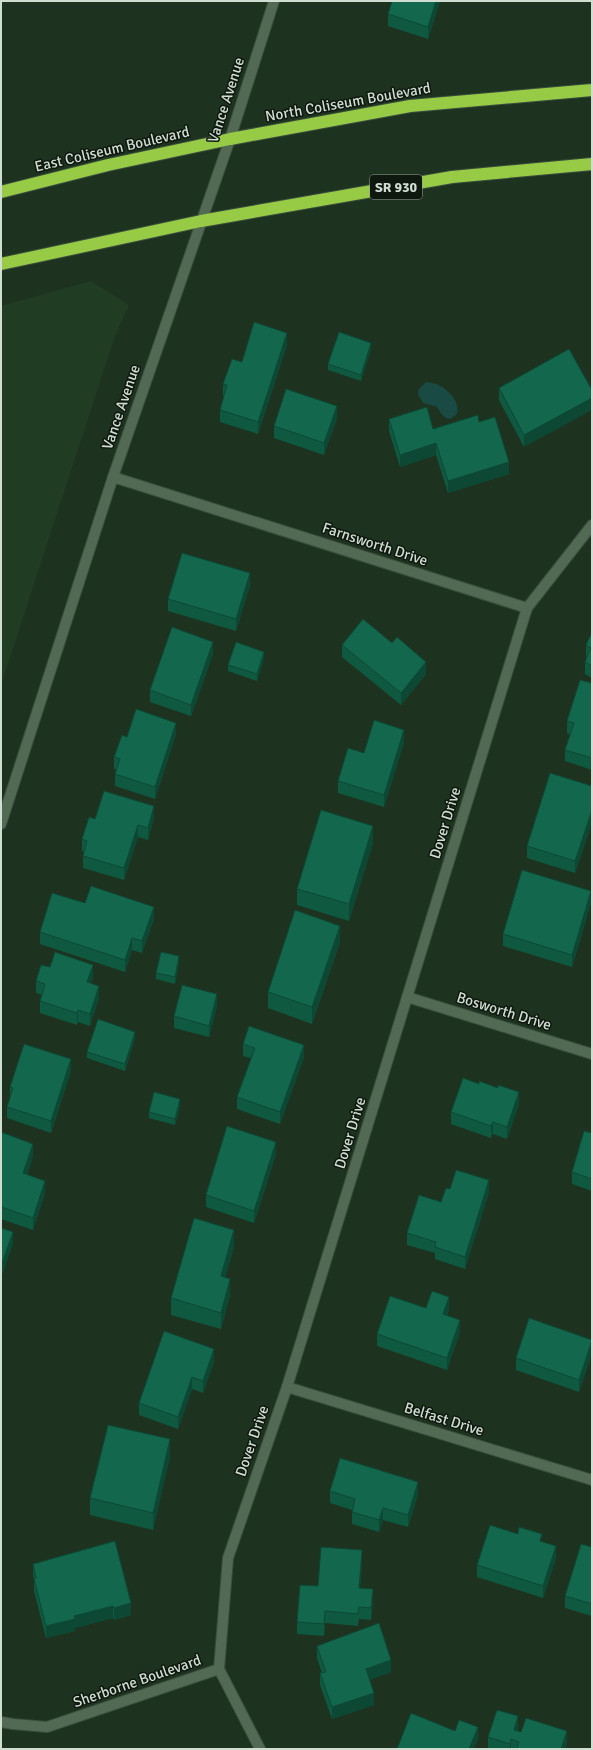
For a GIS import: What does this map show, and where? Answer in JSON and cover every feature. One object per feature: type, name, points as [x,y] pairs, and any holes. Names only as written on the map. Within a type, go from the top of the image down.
[{"type":"highway","name":"North Coliseum Boulevard","points":[[230,139],[410,106],[592,90]]},
{"type":"highway","name":"East Coliseum Boulevard","points":[[1,192],[108,165],[230,139]]},
{"type":"highway","name":"SR 930","points":[[1,264],[201,221],[452,177],[592,164]]},
{"type":"street","name":"Vance Avenue","points":[[1,824],[113,477],[230,139],[274,1]]},
{"type":"street","name":"Farnsworth Drive","points":[[113,477],[527,608]]},
{"type":"street","points":[[527,608],[592,525]]},
{"type":"street","name":"Dover Drive","points":[[219,1669],[228,1558],[287,1386],[527,608]]},
{"type":"street","name":"Bosworth Drive","points":[[407,997],[592,1054]]},
{"type":"street","name":"Belfast Drive","points":[[287,1386],[592,1480]]},
{"type":"street","name":"Sherborne Boulevard","points":[[1,1722],[47,1727],[219,1669],[260,1749]]},
{"type":"shaded area","points":[[91,281],[129,305],[115,336],[1,685],[1,306]]},
{"type":"water","points":[[426,382],[443,388],[453,396],[456,402],[457,414],[450,419],[445,417],[437,407],[423,403],[418,394],[419,389]]},
{"type":"building","points":[[392,1],[436,1],[428,27],[388,14]]},
{"type":"building","points":[[254,322],[287,333],[258,422],[220,410],[227,385],[223,384],[232,359],[242,362]]},
{"type":"building","points":[[339,332],[371,343],[361,375],[328,364]]},
{"type":"building","points":[[569,349],[592,390],[592,398],[524,435],[499,388]]},
{"type":"building","points":[[286,389],[337,406],[324,443],[274,426]]},
{"type":"building","points":[[427,407],[433,429],[478,415],[479,422],[495,417],[509,462],[448,481],[436,443],[400,455],[389,419]]},
{"type":"building","points":[[182,553],[250,573],[236,619],[168,599]]},
{"type":"building","points":[[363,619],[392,643],[397,637],[426,662],[401,693],[342,645]]},
{"type":"building","points":[[172,627],[213,642],[191,705],[150,690]]},
{"type":"building","points":[[592,632],[592,666],[585,662],[591,648],[586,645]]},
{"type":"building","points":[[236,642],[264,652],[257,674],[228,665]]},
{"type":"building","points":[[580,680],[592,683],[592,758],[565,750],[574,723],[567,721]]},
{"type":"building","points":[[136,709],[176,723],[155,787],[115,774],[120,759],[114,757],[122,735],[127,737]]},
{"type":"building","points":[[374,720],[404,730],[384,795],[338,781],[348,748],[364,753]]},
{"type":"building","points":[[550,773],[592,786],[592,810],[575,861],[527,846]]},
{"type":"building","points":[[104,791],[154,806],[148,828],[138,825],[124,868],[83,856],[87,841],[82,839],[89,817],[95,819]]},
{"type":"building","points":[[321,810],[373,826],[349,904],[297,889]]},
{"type":"building","points":[[522,870],[591,891],[572,955],[503,934]]},
{"type":"building","points":[[91,886],[154,907],[142,941],[132,938],[125,960],[40,932],[52,893],[85,903]]},
{"type":"building","points":[[295,910],[340,926],[312,1007],[268,992]]},
{"type":"building","points":[[55,952],[93,965],[87,982],[99,986],[90,1014],[78,1010],[77,1013],[40,1001],[45,984],[36,981],[41,965],[50,967]]},
{"type":"building","points":[[161,952],[179,956],[175,977],[156,973]]},
{"type":"building","points":[[182,985],[217,994],[209,1026],[174,1016]]},
{"type":"building","points":[[98,1019],[135,1032],[125,1064],[87,1052]]},
{"type":"building","points":[[249,1026],[304,1045],[280,1112],[237,1097],[255,1048],[243,1044]]},
{"type":"building","points":[[24,1044],[71,1059],[51,1121],[7,1107],[13,1088],[10,1087]]},
{"type":"building","points":[[463,1078],[479,1084],[479,1081],[498,1088],[498,1085],[519,1092],[507,1127],[493,1122],[491,1126],[451,1112]]},
{"type":"building","points":[[154,1092],[180,1099],[175,1119],[149,1112]]},
{"type":"building","points":[[227,1126],[276,1142],[254,1211],[206,1195]]},
{"type":"building","points":[[584,1131],[592,1133],[592,1179],[572,1172]]},
{"type":"building","points":[[1,1132],[33,1144],[23,1173],[45,1181],[33,1218],[1,1207]]},
{"type":"building","points":[[456,1170],[489,1180],[465,1257],[435,1247],[436,1242],[407,1233],[419,1195],[441,1202],[446,1188],[450,1189]]},
{"type":"building","points":[[194,1218],[234,1230],[221,1276],[230,1279],[221,1313],[171,1298]]},
{"type":"building","points":[[1,1228],[13,1232],[1,1266]]},
{"type":"building","points":[[432,1291],[449,1297],[443,1314],[460,1320],[447,1358],[377,1334],[390,1296],[426,1308]]},
{"type":"building","points":[[529,1318],[592,1340],[579,1380],[516,1358]]},
{"type":"building","points":[[164,1331],[214,1349],[203,1381],[192,1377],[178,1417],[139,1403]]},
{"type":"building","points":[[108,1425],[170,1439],[153,1513],[90,1498]]},
{"type":"building","points":[[340,1458],[418,1482],[408,1515],[383,1508],[379,1520],[352,1512],[355,1499],[330,1491]]},
{"type":"building","points":[[490,1525],[518,1534],[519,1527],[542,1534],[540,1541],[556,1546],[543,1586],[477,1565]]},
{"type":"building","points":[[115,1541],[131,1603],[74,1616],[75,1619],[46,1626],[34,1579],[36,1578],[33,1564]]},
{"type":"building","points":[[581,1544],[592,1547],[592,1604],[565,1596]]},
{"type":"building","points":[[321,1547],[362,1550],[359,1588],[373,1589],[371,1608],[359,1607],[358,1614],[325,1611],[324,1624],[297,1622],[300,1585],[318,1586]]},
{"type":"building","points":[[379,1623],[391,1660],[366,1669],[374,1693],[332,1707],[320,1673],[326,1672],[317,1646]]},
{"type":"building","points":[[497,1710],[518,1716],[514,1730],[521,1732],[526,1718],[567,1731],[561,1749],[517,1749],[519,1742],[511,1739],[510,1744],[488,1737]]},
{"type":"building","points":[[411,1713],[455,1731],[459,1720],[478,1727],[469,1749],[397,1749]]}]
